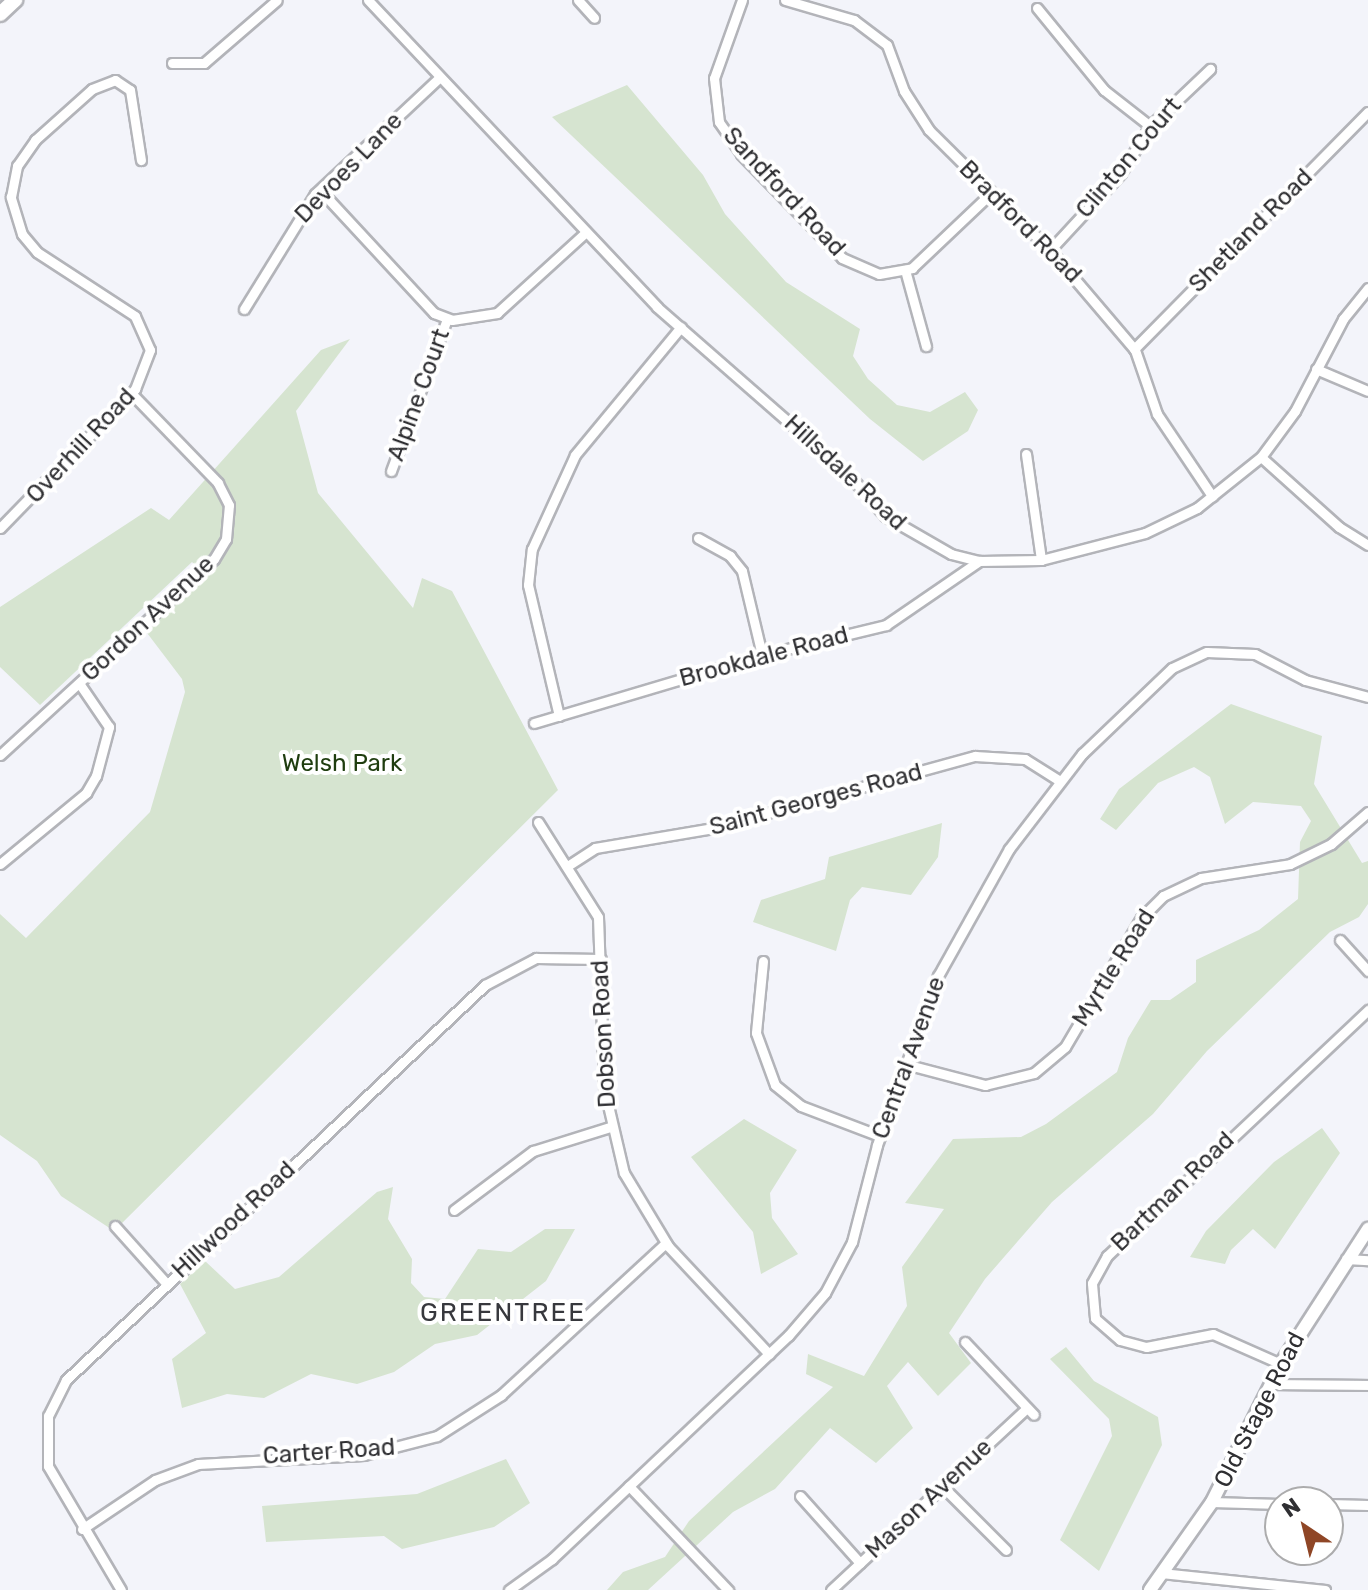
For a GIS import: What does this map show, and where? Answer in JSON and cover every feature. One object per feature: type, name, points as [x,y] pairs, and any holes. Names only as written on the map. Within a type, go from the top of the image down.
[{"type":"main road","points":[[0,14],[15,0]]},
{"type":"street","points":[[172,63],[204,63],[277,0]]},
{"type":"street","name":"Hillsdale Road","points":[[368,0],[586,232],[681,327],[849,475],[885,516],[924,542],[979,561],[1041,560],[1145,533],[1212,496],[1261,457],[1368,288]]},
{"type":"street","points":[[578,0],[594,18]]},
{"type":"street","name":"Sandford Road","points":[[742,0],[713,87],[727,138],[842,258],[866,271],[905,270]]},
{"type":"street","name":"Bradford Road","points":[[785,0],[878,34],[919,118],[1050,250],[1134,349],[1157,414],[1212,496]]},
{"type":"street","points":[[1037,8],[1093,80],[1150,126]]},
{"type":"street","name":"Clinton Court","points":[[1050,250],[1121,173],[1150,126],[1210,69]]},
{"type":"street","name":"Devoes Lane","points":[[244,309],[320,190],[440,77]]},
{"type":"street","name":"Overhill Road","points":[[0,528],[131,393],[150,360],[142,324],[31,247],[18,227],[11,197],[24,152],[105,81],[115,80],[130,90],[141,160]]},
{"type":"street","name":"Shetland Road","points":[[1134,349],[1368,112]]},
{"type":"street","points":[[320,190],[434,313],[447,319],[479,320],[497,313],[586,232]]},
{"type":"street","points":[[926,346],[905,270],[924,261],[991,193]]},
{"type":"street","name":"Alpine Court","points":[[391,471],[447,319]]},
{"type":"street","points":[[559,716],[528,585],[532,549],[575,455],[681,327]]},
{"type":"street","points":[[1316,369],[1368,391]]},
{"type":"street","name":"Gordon Avenue","points":[[0,755],[214,559],[230,528],[229,505],[218,483],[131,393]]},
{"type":"street","points":[[1026,454],[1041,560]]},
{"type":"street","points":[[1261,457],[1339,527],[1368,545]]},
{"type":"street","points":[[698,538],[730,556],[742,571],[762,655]]},
{"type":"street","name":"Brookdale Road","points":[[534,723],[762,655],[886,625],[979,561]]},
{"type":"street","name":"Central Avenue","points":[[509,1590],[629,1486],[808,1315],[840,1268],[880,1136],[938,976],[980,894],[1060,781],[1164,675],[1207,652],[1255,654],[1305,680],[1368,697]]},
{"type":"street","points":[[0,864],[86,793],[96,776],[109,727],[79,683]]},
{"type":"street","name":"Saint Georges Road","points":[[569,865],[595,848],[713,828],[975,756],[1025,759],[1060,781]]},
{"type":"street","name":"Myrtle Road","points":[[905,1064],[975,1084],[1034,1073],[1065,1047],[1141,918],[1163,896],[1201,878],[1290,864],[1331,844],[1368,812]]},
{"type":"street","name":"Dobson Road","points":[[538,822],[569,865],[598,917],[610,1127],[630,1186],[666,1243],[769,1354]]},
{"type":"street","points":[[1340,940],[1368,971]]},
{"type":"street","name":"Hillwood Road","points":[[121,1590],[82,1529],[48,1466],[48,1416],[66,1380],[485,985],[536,958],[601,959]]},
{"type":"street","points":[[763,961],[756,1033],[775,1085],[801,1106],[880,1136]]},
{"type":"street","name":"Bartman Road","points":[[1281,1364],[1222,1336],[1146,1347],[1120,1340],[1095,1318],[1092,1283],[1107,1256],[1368,1010]]},
{"type":"street","points":[[454,1210],[533,1151],[610,1127]]},
{"type":"street","points":[[115,1226],[166,1283]]},
{"type":"street","name":"Old Stage Road","points":[[1150,1590],[1212,1502],[1281,1364],[1368,1229]]},
{"type":"street","name":"Carter Road","points":[[82,1529],[134,1491],[198,1464],[364,1455],[437,1436],[501,1395],[666,1243]]},
{"type":"street","points":[[1346,1259],[1368,1260]]},
{"type":"street","name":"Mason Avenue","points":[[831,1590],[1031,1411],[965,1342]]},
{"type":"street","points":[[1272,1384],[1368,1385]]},
{"type":"street","points":[[629,1486],[728,1590]]},
{"type":"street","points":[[943,1487],[1006,1550]]},
{"type":"street","points":[[800,1496],[860,1563]]},
{"type":"street","points":[[1212,1502],[1264,1504]]},
{"type":"street","points":[[1344,1504],[1368,1505]]},
{"type":"street","points":[[1161,1573],[1325,1590]]},
{"type":"green space","points":[[627,85],[703,175],[725,214],[786,282],[860,329],[853,356],[868,379],[897,405],[930,412],[965,392],[978,410],[968,431],[923,461],[870,419],[552,117]]},
{"type":"green space","name":"Welsh Park","points":[[350,339],[296,411],[318,493],[413,608],[422,578],[452,591],[558,790],[114,1231],[61,1196],[37,1161],[0,1135],[0,914],[26,938],[150,812],[185,692],[182,679],[141,625],[200,570],[192,562],[40,705],[0,667],[0,607],[151,508],[169,520],[321,350]]},
{"type":"green space","points":[[1231,704],[1322,736],[1314,784],[1362,863],[1368,861],[1368,904],[1359,917],[1330,932],[1207,1051],[1153,1114],[1052,1202],[985,1279],[949,1333],[971,1363],[938,1396],[908,1362],[887,1386],[913,1428],[876,1463],[830,1428],[775,1489],[733,1512],[648,1590],[607,1590],[623,1572],[665,1557],[689,1521],[833,1387],[806,1374],[808,1354],[864,1376],[907,1306],[902,1267],[944,1209],[905,1203],[953,1139],[1021,1137],[1046,1124],[1117,1072],[1128,1038],[1151,1000],[1170,1000],[1196,982],[1196,960],[1259,930],[1298,899],[1300,842],[1311,821],[1301,806],[1253,802],[1225,824],[1210,777],[1194,767],[1158,783],[1116,830],[1100,819],[1119,789]]},
{"type":"green space","points":[[942,823],[938,857],[911,895],[862,887],[850,900],[836,951],[753,922],[761,900],[825,879],[829,857]]},
{"type":"green space","points":[[744,1119],[797,1150],[770,1193],[772,1218],[798,1254],[761,1274],[753,1232],[691,1157]]},
{"type":"green space","points":[[1322,1128],[1340,1153],[1275,1249],[1253,1229],[1231,1250],[1225,1264],[1190,1257],[1206,1231],[1274,1162]]},
{"type":"green space","points":[[393,1187],[388,1219],[412,1259],[411,1283],[424,1297],[445,1299],[478,1249],[511,1252],[545,1229],[575,1229],[546,1281],[477,1335],[435,1344],[394,1372],[357,1384],[311,1374],[264,1398],[227,1394],[182,1408],[172,1359],[206,1333],[180,1284],[205,1261],[235,1289],[279,1277],[377,1192]]},
{"type":"green space","points":[[1066,1347],[1094,1381],[1158,1417],[1162,1445],[1099,1571],[1060,1540],[1112,1436],[1109,1419],[1050,1359]]},
{"type":"green space","points":[[506,1459],[530,1503],[494,1527],[402,1549],[384,1536],[266,1542],[262,1506],[417,1494]]},
{"type":"district","name":"GREENTREE","points":[[503,1313]]}]
